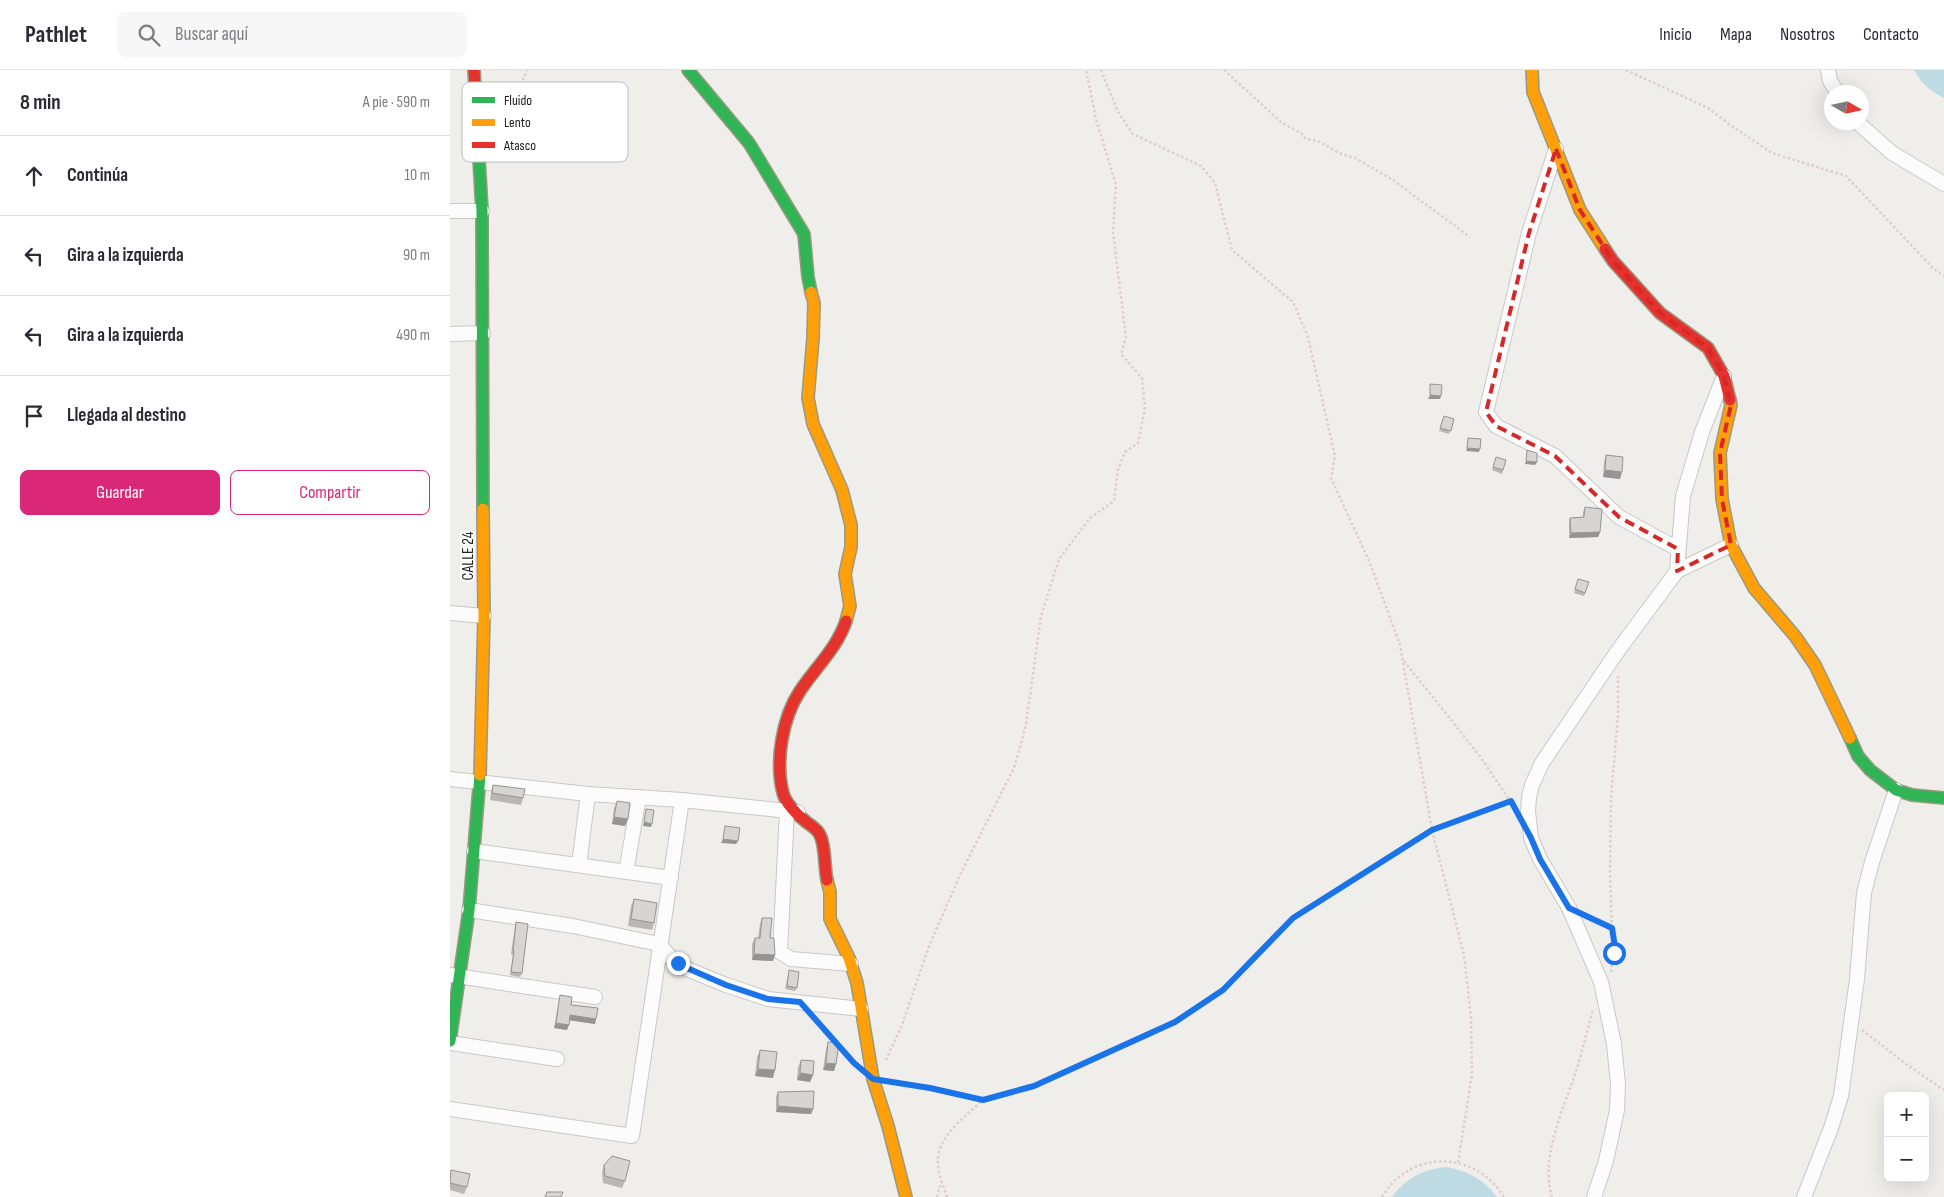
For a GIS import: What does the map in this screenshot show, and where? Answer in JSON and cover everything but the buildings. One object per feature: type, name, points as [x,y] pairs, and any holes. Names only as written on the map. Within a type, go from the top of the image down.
[{"type":"street","points":[[688,70],[749,143],[804,234],[808,277],[814,303],[808,398],[813,424],[842,490],[851,525],[851,547],[845,574],[850,606],[846,622],[835,646],[792,702],[784,728],[778,765],[781,790],[784,798],[792,811],[816,829],[821,836],[831,895],[830,919],[851,964],[861,997],[861,1009],[873,1079],[888,1126],[906,1197]]},
{"type":"street","points":[[1532,70],[1533,92],[1580,210],[1613,261],[1660,313],[1708,348],[1724,376],[1731,405],[1720,453],[1722,499],[1731,545],[1754,588],[1815,664],[1858,756],[1870,770],[1896,790],[1912,795],[1944,798]]},
{"type":"street","points":[[1828,70],[1833,85]]},
{"type":"street","points":[[1866,130],[1892,153],[1944,184]]},
{"type":"street","points":[[1556,149],[1529,233],[1486,412],[1496,426],[1555,456],[1619,517],[1678,550]]},
{"type":"street","name":"CALLE 24","points":[[450,1042],[455,976],[469,910],[480,782],[484,616],[482,211],[479,162]]},
{"type":"street","points":[[450,211],[482,211]]},
{"type":"street","points":[[450,334],[483,333]]},
{"type":"street","points":[[1677,571],[1684,496],[1702,432],[1724,376]]},
{"type":"street","points":[[1594,1197],[1613,1133],[1617,1110],[1618,1084],[1614,1044],[1601,982],[1569,908],[1540,859],[1531,838],[1528,811],[1529,797],[1542,763],[1618,652],[1677,571],[1731,545]]},
{"type":"street","points":[[450,613],[484,616]]},
{"type":"street","points":[[450,779],[588,794],[682,800],[792,811]]},
{"type":"street","points":[[1804,1197],[1832,1128],[1842,1096],[1857,979],[1864,893],[1872,862],[1896,790]]},
{"type":"street","points":[[579,865],[588,794]]},
{"type":"street","points":[[626,872],[639,797]]},
{"type":"street","points":[[450,1109],[632,1136],[659,944],[682,800]]},
{"type":"street","points":[[792,811],[780,952],[791,958],[851,964]]},
{"type":"street","points":[[474,851],[671,878]]},
{"type":"street","points":[[469,910],[573,926],[659,944],[672,959],[687,968],[726,985],[768,999],[861,1009]]},
{"type":"street","points":[[455,976],[595,997]]},
{"type":"street","points":[[450,1042],[557,1059]]},
{"type":"path","points":[[522,82],[527,70]]},
{"type":"path","points":[[885,1061],[902,1025],[929,946],[960,875],[1014,768],[1026,725],[1041,616],[1059,559],[1091,517],[1114,501],[1118,470],[1125,452],[1138,442],[1145,408],[1142,378],[1121,354],[1126,336],[1113,232],[1116,185],[1096,119],[1086,70]]},
{"type":"path","points":[[1101,70],[1118,112],[1133,134],[1201,166],[1215,183],[1232,250],[1292,302],[1308,337],[1335,456],[1331,478],[1370,563],[1400,645],[1432,830],[1464,955],[1471,1018],[1472,1074],[1458,1162]]},
{"type":"path","points":[[1224,70],[1282,123],[1301,133],[1306,139],[1318,141],[1340,153],[1356,158],[1393,180],[1470,237]]},
{"type":"path","points":[[1626,70],[1708,108],[1733,128],[1772,153],[1846,176],[1934,268],[1944,276]]},
{"type":"path","points":[[1611,974],[1615,947],[1612,928],[1610,874],[1612,797],[1618,716],[1618,652]]},
{"type":"path","points":[[1403,660],[1479,755],[1515,808]]},
{"type":"path","points":[[947,1197],[938,1166],[940,1151],[946,1134],[983,1100],[1034,1086],[1175,1022],[1223,990],[1293,918],[1432,830],[1511,801]]},
{"type":"path","points":[[1569,908],[1612,928]]},
{"type":"path","points":[[800,1002],[854,1063],[873,1079],[930,1088],[983,1100]]},
{"type":"path","points":[[1552,1197],[1549,1162],[1554,1139],[1594,1009]]},
{"type":"path","points":[[1851,1022],[1944,1090]]},
{"type":"path","points":[[1382,1197],[1387,1188],[1398,1177],[1412,1168],[1430,1162],[1444,1161],[1458,1162],[1475,1168],[1486,1176],[1504,1197]]},
{"type":"path","points":[[937,1197],[942,1181]]},
{"type":"highlighted area","points":[[1556,149],[1580,210],[1613,261],[1660,313],[1708,348],[1724,376],[1731,405],[1720,453],[1722,499],[1731,545],[1677,571],[1678,549],[1619,517],[1555,456],[1496,426],[1486,412],[1529,233]]},
{"type":"water","points":[[1914,70],[1944,70],[1944,98],[1927,87]]},
{"type":"water","points":[[1446,1167],[1461,1171],[1481,1181],[1497,1197],[1392,1197],[1397,1190],[1415,1176],[1429,1170]]},
{"type":"traffic: fast","points":[[688,70],[749,143],[804,234],[811,292]]},
{"type":"traffic: fast","points":[[479,162],[482,211],[483,509]]},
{"type":"traffic: fast","points":[[1850,738],[1858,756],[1870,770],[1896,790],[1912,795],[1944,798]]},
{"type":"traffic: fast","points":[[450,1041],[469,910],[480,775]]},
{"type":"traffic: slow","points":[[1532,70],[1533,92],[1580,210],[1605,249]]},
{"type":"traffic: slow","points":[[811,292],[814,303],[808,398],[813,424],[842,490],[851,525],[851,547],[845,574],[850,606],[846,621]]},
{"type":"traffic: slow","points":[[1730,400],[1731,405],[1720,453],[1722,499],[1731,545],[1754,588],[1795,636],[1815,665],[1850,738]]},
{"type":"traffic: slow","points":[[480,775],[484,616],[483,509]]},
{"type":"traffic: slow","points":[[827,880],[830,892],[830,919],[849,958],[857,983],[873,1079],[888,1126],[906,1197]]},
{"type":"traffic: jam","points":[[474,70],[475,82]]},
{"type":"traffic: jam","points":[[1605,249],[1613,261],[1660,313],[1708,348],[1724,376],[1730,400]]},
{"type":"traffic: jam","points":[[827,880],[823,845],[819,833],[795,812],[784,797],[781,781],[780,754],[785,727],[794,702],[806,682],[832,649],[846,621]]},
{"type":"route","points":[[678,963],[726,985],[768,999],[800,1002],[854,1063],[873,1079],[930,1088],[983,1100],[1034,1086],[1175,1022],[1223,990],[1293,918],[1432,830],[1511,801],[1540,859],[1569,908],[1612,928],[1614,953]]}]
